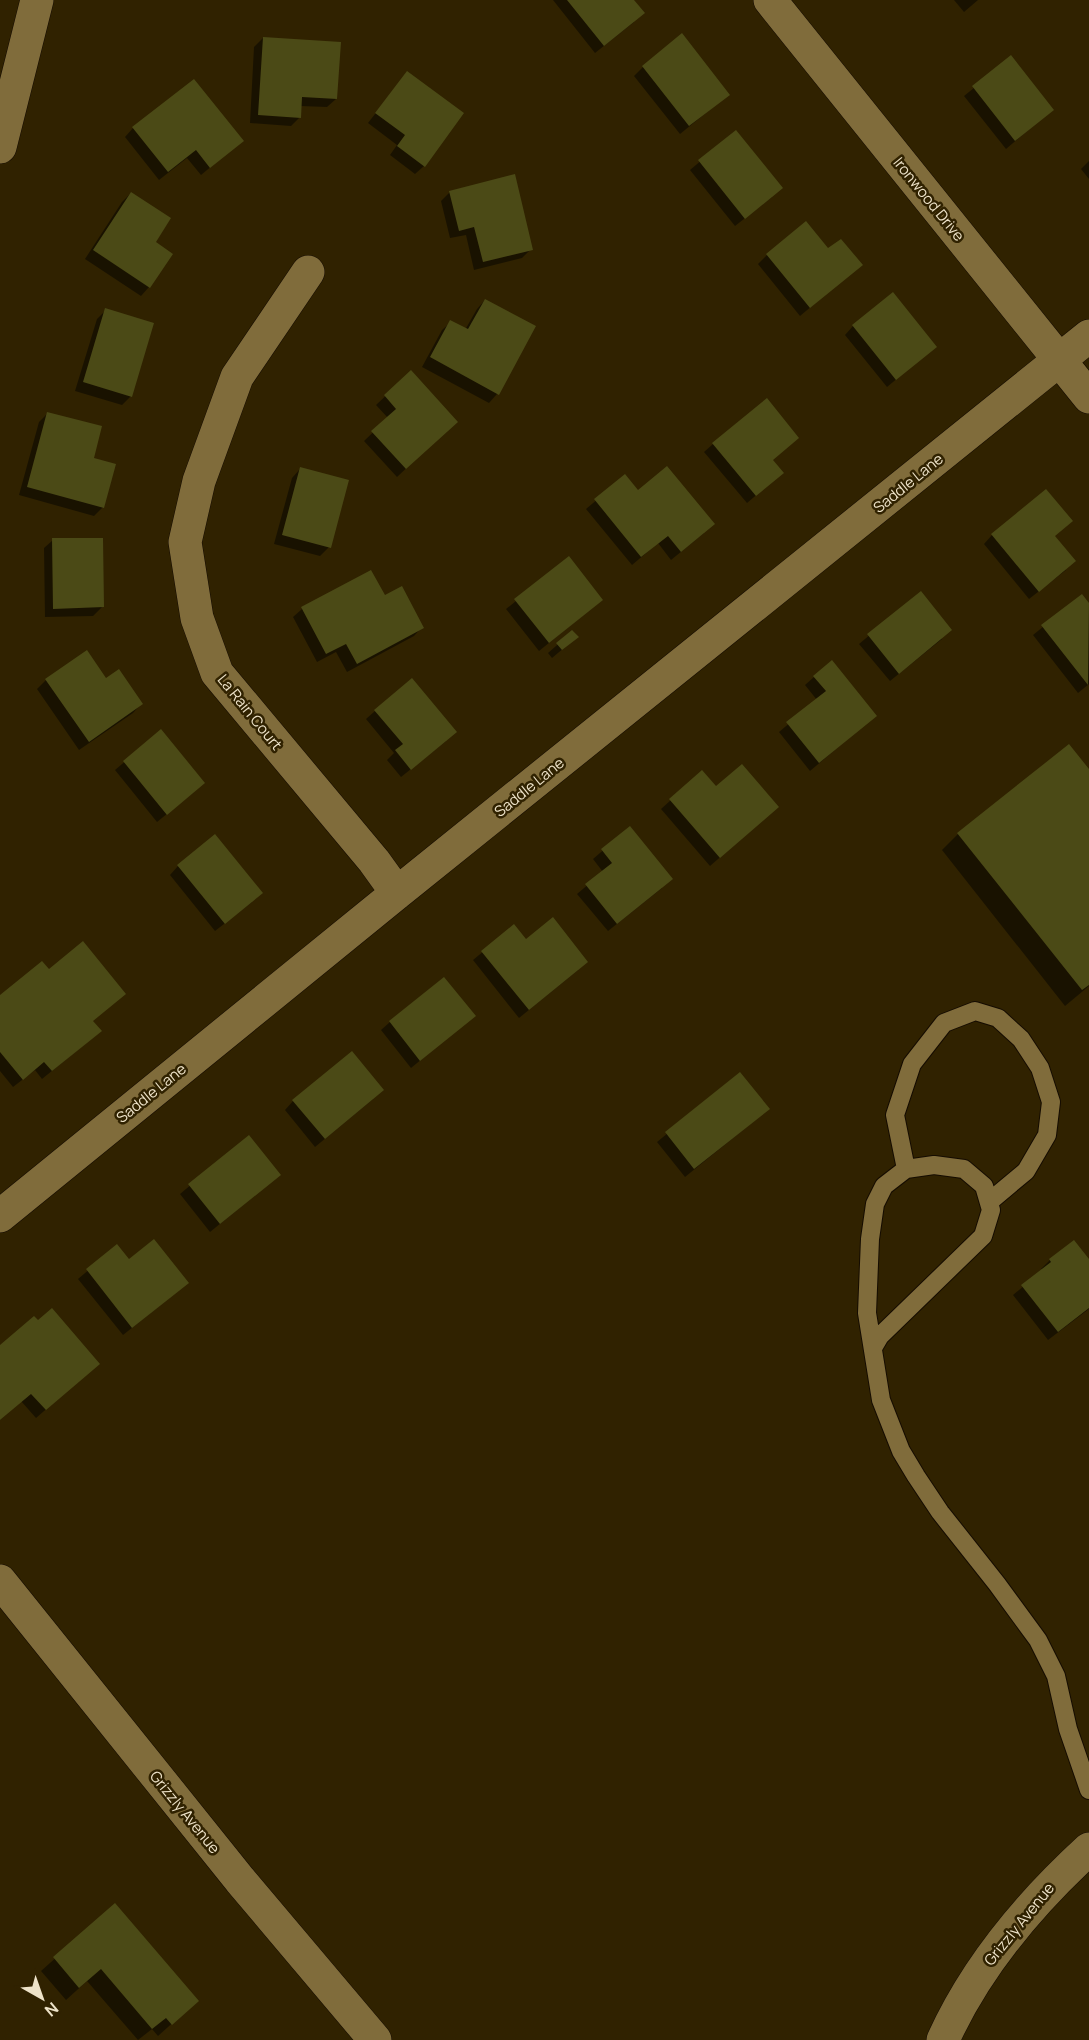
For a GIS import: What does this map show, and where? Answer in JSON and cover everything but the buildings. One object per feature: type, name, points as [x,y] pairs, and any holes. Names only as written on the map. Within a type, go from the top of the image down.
[{"type":"street","points":[[0,147],[37,0]]},
{"type":"street","name":"Ironwood Drive","points":[[770,0],[1089,397]]},
{"type":"street","name":"La Rain Court","points":[[308,272],[237,377],[199,481],[185,542],[197,618],[217,673],[374,861],[397,893]]},
{"type":"street","name":"Saddle Lane","points":[[0,1216],[1089,336]]},
{"type":"street","name":"Grizzly Avenue","points":[[0,1581],[240,1880],[375,2040]]},
{"type":"street","name":"Grizzly Avenue","points":[[943,2040],[985,1964],[1057,1878],[1089,1849]]},
{"type":"lane","points":[[906,1169],[895,1115],[912,1064],[944,1023],[975,1011],[998,1018],[1021,1039],[1040,1068],[1052,1102],[1047,1135],[1026,1171],[988,1202]]},
{"type":"lane","points":[[873,1348],[880,1336],[983,1236],[991,1210],[984,1186],[964,1169],[934,1166],[906,1169],[884,1186],[875,1204],[870,1239],[867,1313],[881,1400],[901,1451],[940,1512],[1038,1640],[1056,1676],[1068,1729],[1089,1790]]}]
